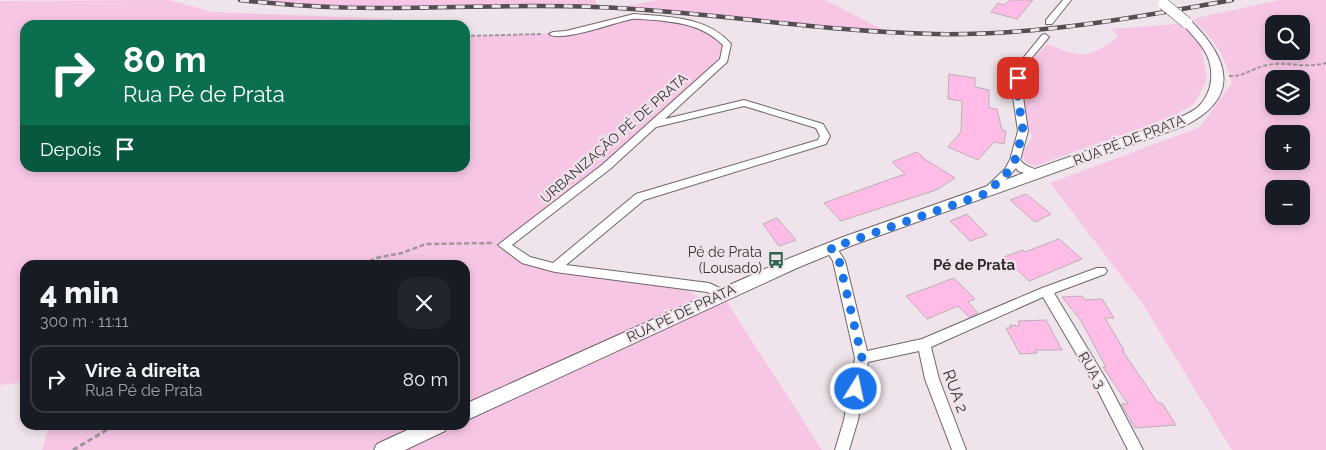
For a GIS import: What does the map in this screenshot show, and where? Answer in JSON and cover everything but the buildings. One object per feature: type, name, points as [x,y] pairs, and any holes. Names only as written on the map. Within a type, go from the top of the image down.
[{"type":"street","points":[[1049,22],[1067,0]]},
{"type":"street","points":[[1161,2],[1204,39],[1215,60],[1217,74]]},
{"type":"street","name":"URBANIZAÇÃO PÉ DE PRATA","points":[[504,245],[606,167],[678,103],[724,60],[727,44],[714,32],[686,21],[634,16],[566,33],[553,34]]},
{"type":"street","name":"RUA PÉ DE PRATA","points":[[987,193],[1009,171],[1015,160],[1023,131],[1017,90],[1020,67],[1045,37]]},
{"type":"street","name":"RUA PÉ DE PRATA","points":[[470,411],[722,294],[831,248],[1179,124],[1204,108],[1219,84],[1217,74]]},
{"type":"street","points":[[678,103],[682,110],[691,116]]},
{"type":"street","points":[[555,268],[640,197],[822,142],[825,136],[820,126],[744,103],[653,125]]},
{"type":"street","points":[[1015,160],[1022,169],[1037,174]]},
{"type":"street","points":[[504,245],[526,260],[555,268],[709,288],[722,294]]},
{"type":"street","points":[[831,248],[839,260],[862,358],[851,420],[842,450]]},
{"type":"street","points":[[862,358],[924,344],[1046,291],[1101,271]]},
{"type":"street","points":[[677,284],[700,298],[703,303]]},
{"type":"street","name":"RUA 3","points":[[1046,291],[1102,385],[1136,450]]},
{"type":"street","name":"RUA 2","points":[[924,344],[932,379],[959,450]]},
{"type":"street","points":[[384,450],[427,430]]},
{"type":"path","points":[[470,36],[553,34]]},
{"type":"path","points":[[1217,74],[1238,78],[1265,65],[1285,63],[1310,66],[1326,63]]},
{"type":"path","points":[[372,260],[402,253],[426,244],[478,242],[504,245]]},
{"type":"path","points":[[73,450],[107,430]]},
{"type":"shaded area","points":[[169,0],[213,12],[392,19],[20,20],[20,172],[470,172],[470,36],[566,33],[634,16],[686,21],[727,44],[724,60],[606,167],[504,245],[526,260],[677,284],[700,298],[470,404],[470,260],[20,260],[20,383],[0,385],[0,1]]},
{"type":"shaded area","points":[[240,0],[595,0],[598,7],[335,7]]},
{"type":"shaded area","points":[[657,0],[825,0],[888,32],[693,13],[618,8]]},
{"type":"shaded area","points":[[1279,0],[1326,0],[1326,450],[1232,450],[1142,303],[1050,183],[1200,127],[1232,83],[1222,55],[1207,34],[1192,19]]},
{"type":"shaded area","points":[[1177,24],[1187,27],[1201,45],[1207,80],[1194,104],[1171,117],[1035,166],[1027,163],[1021,155],[1032,137],[1017,90],[1027,65],[1047,44],[1077,54],[1091,53],[1118,37],[1112,29]]},
{"type":"shaded area","points":[[722,294],[822,450],[384,450],[427,430],[470,430],[470,411]]},
{"type":"shaded area","points":[[48,430],[413,430],[370,450],[42,450]]},
{"type":"railway","points":[[240,0],[358,8],[540,6],[637,9],[849,30],[934,34],[972,34],[1047,29],[1121,19],[1232,0]]},
{"type":"place","name":"Pé de Prata (Lousado)","points":[[776,260]]},
{"type":"district","name":"Pé de Prata","points":[[974,265]]},
{"type":"route","points":[[856,389],[862,358],[839,260],[831,248],[987,193],[1009,171],[1015,160],[1023,131],[1017,90],[1018,78]]}]
